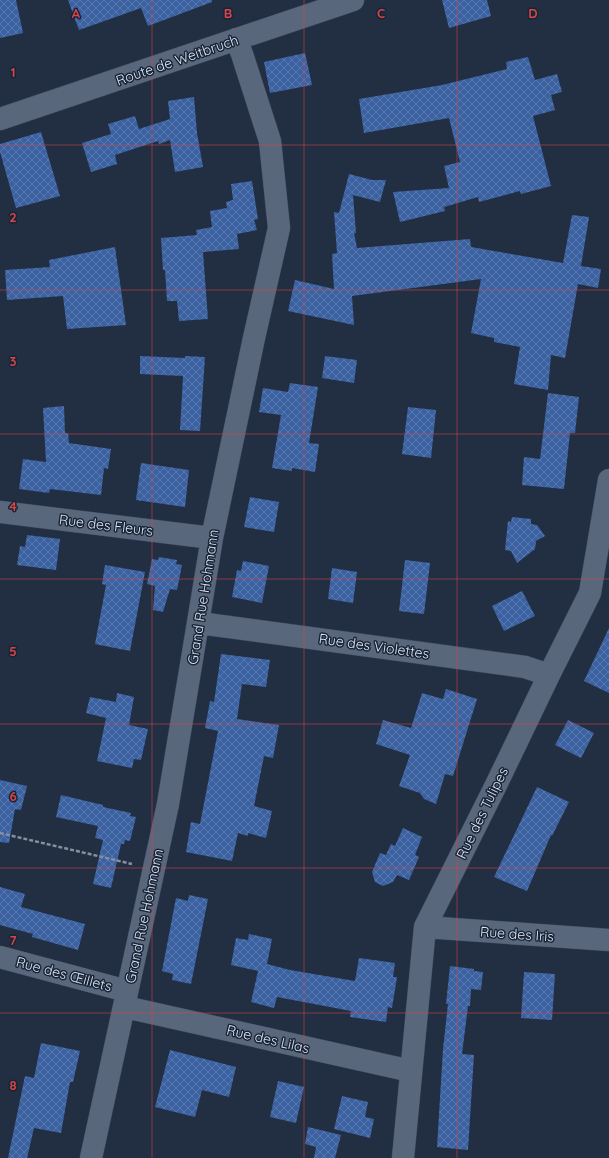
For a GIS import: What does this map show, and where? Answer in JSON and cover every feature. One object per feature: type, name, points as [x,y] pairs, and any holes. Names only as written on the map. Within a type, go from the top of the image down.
[{"type":"street","name":"Route de Weitbruch","points":[[0,119],[353,0]]},
{"type":"street","name":"Grand Rue Hohmann","points":[[92,1158],[168,804],[212,538],[279,228],[270,141],[242,54],[236,40]]},
{"type":"street","name":"Rue des Tulipes","points":[[403,1158],[425,927],[590,593],[609,480]]},
{"type":"street","name":"Rue des Fleurs","points":[[0,512],[212,538]]},
{"type":"street","name":"Rue des Violettes","points":[[199,623],[525,667],[549,675]]},
{"type":"street","name":"Rue des Iris","points":[[425,927],[609,940]]},
{"type":"street","name":"Rue des Œillets","points":[[0,956],[126,999]]},
{"type":"street","name":"Rue des Lilas","points":[[126,999],[411,1071]]},
{"type":"path","points":[[0,833],[154,869]]},
{"type":"building","points":[[0,0],[16,0],[23,33],[0,38]]},
{"type":"building","points":[[68,0],[212,0],[212,2],[148,26],[141,8],[79,30]]},
{"type":"building","points":[[442,0],[487,0],[491,16],[449,28]]},
{"type":"building","points":[[305,53],[312,85],[270,93],[264,62]]},
{"type":"building","points":[[528,57],[535,80],[557,74],[562,92],[551,95],[555,110],[533,116],[551,186],[521,194],[520,191],[479,202],[478,197],[444,207],[445,211],[400,222],[393,192],[449,188],[444,166],[460,162],[449,118],[364,133],[359,99],[442,85],[507,69],[506,62]]},
{"type":"building","points":[[194,97],[197,133],[203,167],[175,172],[170,140],[159,144],[158,141],[115,155],[117,164],[91,172],[82,143],[111,134],[108,124],[135,116],[139,129],[170,119],[168,101]]},
{"type":"building","points":[[41,132],[60,196],[16,208],[0,152],[0,144]]},
{"type":"building","points":[[349,174],[372,180],[386,180],[380,202],[353,195],[356,233],[354,233],[357,248],[470,239],[471,247],[563,263],[572,215],[589,217],[581,266],[601,269],[598,288],[578,284],[565,358],[551,355],[548,390],[514,384],[520,347],[494,342],[494,338],[471,333],[481,279],[352,296],[354,325],[288,311],[295,280],[334,289],[332,254],[337,253],[334,212],[339,213]]},
{"type":"building","points":[[252,181],[258,219],[254,220],[257,230],[237,234],[239,249],[203,252],[208,319],[179,321],[177,301],[167,301],[161,238],[197,235],[196,230],[212,227],[210,211],[227,208],[226,202],[233,200],[231,184]]},
{"type":"building","points":[[115,247],[126,325],[67,329],[63,296],[7,300],[5,270],[50,267],[49,260]]},
{"type":"building","points":[[140,356],[185,358],[185,356],[205,357],[200,431],[180,430],[183,376],[140,374]]},
{"type":"building","points":[[325,356],[357,360],[354,383],[322,378]]},
{"type":"building","points":[[290,383],[318,387],[309,443],[319,444],[315,472],[292,468],[292,471],[272,468],[281,415],[259,412],[263,388],[288,392]]},
{"type":"building","points":[[548,393],[579,397],[575,433],[570,433],[564,489],[522,485],[524,457],[540,459]]},
{"type":"building","points":[[64,406],[65,433],[68,433],[69,443],[111,449],[108,469],[104,468],[101,495],[50,489],[49,493],[19,489],[23,459],[46,462],[43,408]]},
{"type":"building","points":[[408,407],[436,410],[431,458],[402,454]]},
{"type":"building","points":[[141,463],[189,470],[185,507],[136,500]]},
{"type":"building","points":[[250,497],[279,502],[274,532],[244,527]]},
{"type":"building","points":[[512,517],[531,519],[531,524],[537,525],[545,536],[536,541],[535,549],[517,563],[511,551],[505,550],[508,521],[511,522]]},
{"type":"building","points":[[27,535],[60,539],[56,570],[17,565],[20,546],[25,547]]},
{"type":"building","points":[[159,557],[177,560],[176,564],[182,565],[177,590],[170,589],[163,612],[153,610],[155,586],[147,584],[152,559],[158,560]]},
{"type":"building","points":[[405,560],[430,563],[424,614],[399,611]]},
{"type":"building","points":[[243,561],[269,566],[262,603],[232,597],[237,570],[241,571]]},
{"type":"building","points":[[105,565],[145,572],[130,651],[95,644],[106,585],[102,584]]},
{"type":"building","points":[[332,568],[357,572],[353,603],[328,599]]},
{"type":"building","points":[[522,591],[535,616],[504,631],[492,606]]},
{"type":"building","points":[[609,628],[609,693],[584,681]]},
{"type":"building","points":[[221,654],[270,660],[266,687],[242,684],[237,719],[279,725],[273,758],[264,756],[254,806],[272,811],[266,838],[248,833],[248,836],[238,833],[232,861],[186,852],[191,822],[200,824],[218,731],[205,728],[210,701],[214,702]]},
{"type":"building","points":[[446,689],[477,699],[453,776],[445,774],[436,804],[424,799],[420,793],[399,786],[410,755],[376,744],[383,720],[411,728],[422,693],[443,699]]},
{"type":"building","points":[[117,693],[134,697],[129,725],[148,729],[141,760],[134,759],[132,768],[97,761],[106,718],[86,713],[90,697],[116,702]]},
{"type":"building","points":[[568,720],[594,733],[581,758],[555,745]]},
{"type":"building","points":[[0,780],[27,786],[21,810],[15,809],[9,843],[0,842]]},
{"type":"building","points":[[537,787],[569,802],[552,836],[551,835],[527,891],[494,877]]},
{"type":"building","points":[[61,795],[131,813],[130,816],[136,817],[130,841],[125,840],[124,844],[121,844],[111,888],[93,884],[103,840],[95,838],[98,826],[56,817]]},
{"type":"building","points":[[403,828],[422,837],[415,855],[419,857],[409,880],[397,875],[393,882],[383,886],[375,882],[372,872],[380,853],[386,855],[391,844],[395,846]]},
{"type":"building","points":[[0,887],[25,894],[21,907],[85,924],[78,950],[32,937],[33,934],[0,925]]},
{"type":"building","points":[[189,895],[208,899],[191,984],[172,980],[173,974],[162,971],[176,898],[188,901]]},
{"type":"building","points":[[249,934],[272,939],[267,964],[290,970],[355,981],[359,958],[395,963],[393,977],[397,977],[392,1008],[388,1007],[386,1022],[350,1017],[351,1011],[277,997],[274,1008],[251,1002],[258,971],[231,965],[236,938],[248,940]]},
{"type":"building","points":[[450,966],[474,969],[474,971],[483,972],[481,990],[471,989],[470,1006],[468,1006],[462,1054],[474,1055],[468,1150],[437,1147],[443,1049],[448,1004],[446,1004]]},
{"type":"building","points":[[524,972],[555,974],[552,1020],[521,1018]]},
{"type":"building","points":[[41,1043],[80,1051],[73,1082],[70,1082],[61,1133],[34,1128],[27,1158],[8,1158],[25,1076],[34,1078]]},
{"type":"building","points":[[170,1050],[236,1067],[229,1097],[202,1090],[195,1117],[155,1107]]},
{"type":"building","points":[[278,1081],[304,1087],[296,1123],[270,1117]]},
{"type":"building","points":[[342,1096],[368,1102],[365,1117],[374,1119],[370,1138],[334,1129]]},
{"type":"building","points":[[308,1127],[341,1135],[335,1158],[314,1158],[316,1147],[305,1144]]}]
